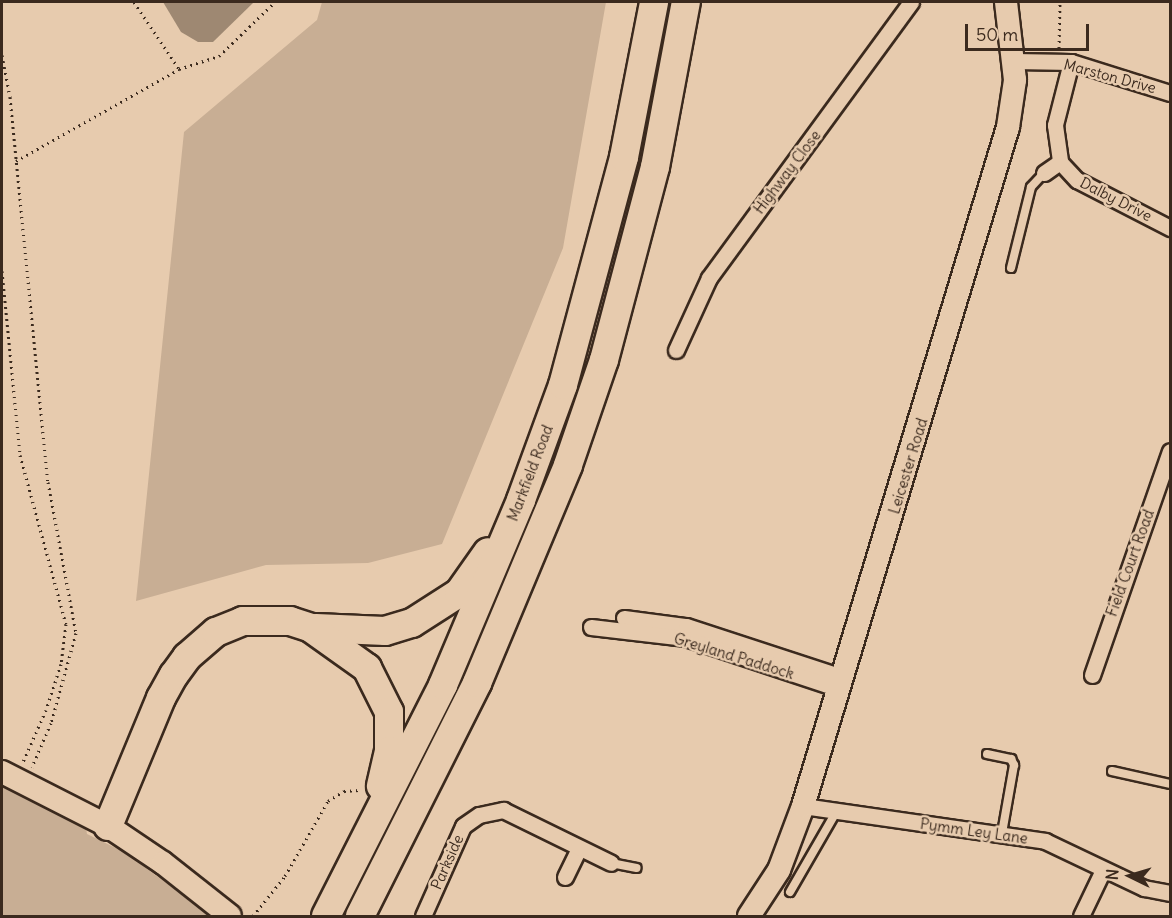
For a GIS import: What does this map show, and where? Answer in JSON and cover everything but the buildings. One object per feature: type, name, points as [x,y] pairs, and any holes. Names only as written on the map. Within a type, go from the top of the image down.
[{"type":"highway","name":"Markfield Road","points":[[326,916],[443,686],[521,500],[563,385],[595,273],[624,157],[654,2]]},
{"type":"highway","name":"Markfield Road","points":[[360,916],[477,682],[568,465],[604,360],[655,167],[686,2]]},
{"type":"highway","points":[[108,826],[160,698],[187,657],[216,632],[243,621],[290,621],[311,628],[385,631],[412,623],[433,612],[459,593],[521,500]]},
{"type":"highway","points":[[311,628],[367,668],[389,712],[389,751],[372,826]]},
{"type":"street","name":"Highway Close","points":[[676,350],[709,278],[912,2]]},
{"type":"street","name":"Leicester Road","points":[[749,916],[778,870],[803,806],[1008,127],[1014,61],[1006,2]]},
{"type":"street","name":"Marston Drive","points":[[1014,61],[1066,62],[1170,93]]},
{"type":"street","points":[[1044,173],[1060,162],[1056,125],[1066,62]]},
{"type":"street","name":"Dalby Drive","points":[[1060,162],[1077,180],[1170,228]]},
{"type":"street","name":"Field Court Road","points":[[1092,675],[1170,452]]},
{"type":"street","points":[[624,618],[686,626],[840,683]]},
{"type":"street","name":"Greyland Paddock","points":[[591,627],[685,638],[840,683]]},
{"type":"street","points":[[14,777],[108,826],[163,863],[230,916]]},
{"type":"street","name":"Pymm Ley Lane","points":[[803,806],[835,814],[1002,833],[1045,841],[1144,888],[1170,893]]},
{"type":"street","name":"Parkside","points":[[423,916],[463,826],[480,815],[502,810],[611,863]]},
{"type":"street","points":[[565,877],[579,848]]},
{"type":"street","points":[[1081,916],[1102,870]]},
{"type":"lane","points":[[1011,268],[1031,187],[1044,173]]},
{"type":"lane","points":[[987,754],[1011,759],[1014,765],[1002,833]]},
{"type":"lane","points":[[1112,771],[1170,784]]},
{"type":"lane","points":[[790,892],[835,814]]},
{"type":"lane","points":[[611,863],[637,868]]},
{"type":"path","points":[[134,2],[179,69]]},
{"type":"path","points":[[16,161],[179,69],[219,57],[275,2]]},
{"type":"path","points":[[1060,2],[1066,62]]},
{"type":"path","points":[[2,55],[16,161],[48,482],[76,633],[51,723],[14,777]]},
{"type":"path","points":[[2,271],[20,454],[66,624],[61,664],[46,710],[14,777]]},
{"type":"path","points":[[253,916],[285,876],[328,801],[344,791],[364,790]]},
{"type":"shaded area","points":[[163,2],[254,2],[213,42],[198,42],[181,32]]},
{"type":"shaded area","points":[[322,2],[606,2],[563,248],[442,544],[368,563],[266,565],[136,601],[184,132],[317,20]]},
{"type":"shaded area","points":[[2,763],[85,822],[87,834],[124,852],[211,916],[2,916]]}]
